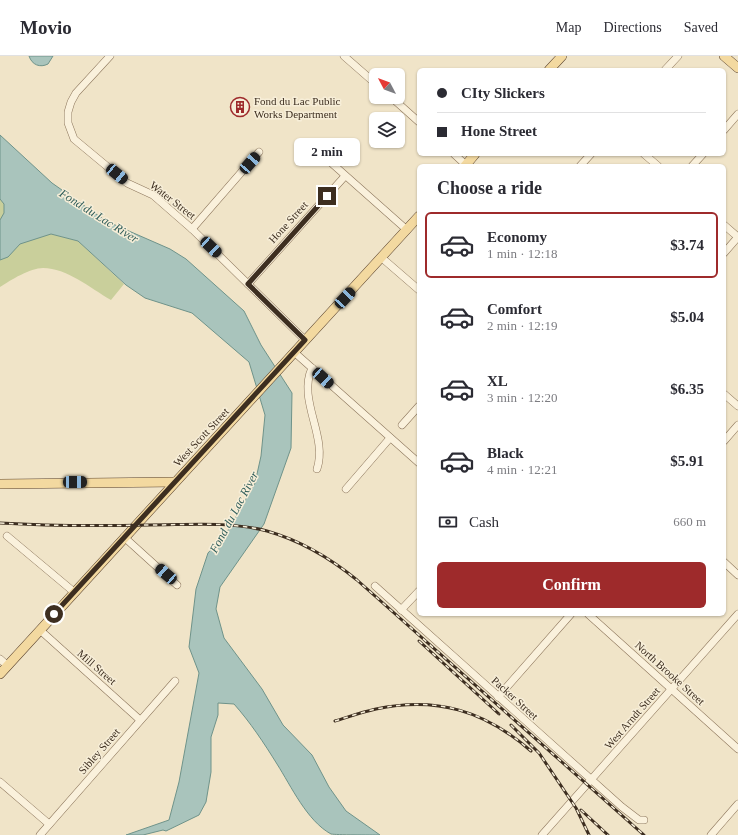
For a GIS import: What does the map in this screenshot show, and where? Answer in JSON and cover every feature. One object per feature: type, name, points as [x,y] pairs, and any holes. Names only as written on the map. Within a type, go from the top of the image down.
[{"type":"main road","points":[[551,68],[562,56]]},
{"type":"main road","points":[[728,57],[738,68]]},
{"type":"main road","name":"West Scott Street","points":[[0,674],[417,218]]},
{"type":"main road","points":[[0,484],[175,482]]},
{"type":"street","name":"Water Street","points":[[110,56],[72,101],[68,118],[72,136],[127,183],[152,195],[192,229],[305,340]]},
{"type":"street","points":[[344,56],[369,78]]},
{"type":"street","points":[[667,68],[678,56]]},
{"type":"street","points":[[399,104],[417,120]]},
{"type":"street","points":[[726,128],[738,114]]},
{"type":"street","points":[[310,144],[407,230]]},
{"type":"street","points":[[192,229],[259,152]]},
{"type":"street","points":[[456,156],[464,164]]},
{"type":"street","points":[[582,164],[589,156]]},
{"type":"street","points":[[646,156],[656,164]]},
{"type":"street","points":[[694,164],[701,156]]},
{"type":"street","name":"Hone Street","points":[[248,284],[345,176]]},
{"type":"street","points":[[726,227],[738,237],[726,251]]},
{"type":"street","points":[[382,258],[417,288]]},
{"type":"street","points":[[294,352],[417,461]]},
{"type":"street","points":[[312,368],[307,379],[320,444],[321,458],[317,469]]},
{"type":"street","points":[[726,396],[738,406]]},
{"type":"street","points":[[402,425],[417,408]]},
{"type":"street","points":[[726,439],[738,425]]},
{"type":"street","points":[[346,489],[390,438]]},
{"type":"street","points":[[7,536],[74,592]]},
{"type":"street","points":[[124,537],[177,585]]},
{"type":"street","points":[[726,564],[738,575]]},
{"type":"street","name":"Packer Street","points":[[375,586],[592,781],[634,817],[639,820],[644,820]]},
{"type":"street","points":[[401,610],[417,593]]},
{"type":"street","name":"West Arndt Street","points":[[542,835],[592,781],[738,614]]},
{"type":"street","points":[[498,697],[569,616]]},
{"type":"street","name":"North Brooke Street","points":[[590,616],[738,749]]},
{"type":"street","name":"Mill Street","points":[[40,630],[140,720]]},
{"type":"street","points":[[0,659],[8,666]]},
{"type":"street","name":"Sibley Street","points":[[40,835],[175,681]]},
{"type":"street","points":[[0,782],[49,824]]},
{"type":"street","points":[[711,835],[738,804]]},
{"type":"green space","points":[[0,199],[51,234],[78,241],[124,284],[111,300],[70,275],[61,271],[43,268],[27,272],[0,287]]},
{"type":"water","points":[[29,56],[53,56],[48,64],[39,66],[32,62]]},
{"type":"water","points":[[0,135],[52,183],[106,221],[170,249],[186,259],[244,311],[261,345],[292,393],[291,448],[264,524],[220,587],[216,609],[224,638],[262,689],[283,725],[312,755],[329,787],[346,811],[380,835],[331,834],[322,828],[307,812],[267,748],[240,711],[234,704],[218,703],[218,715],[211,737],[211,772],[206,802],[199,815],[166,831],[163,830],[143,835],[126,835],[169,820],[179,782],[199,673],[189,647],[196,589],[208,553],[227,532],[255,483],[261,456],[265,415],[249,362],[192,313],[145,298],[126,285],[78,241],[51,234],[20,244],[8,257],[0,260],[0,220],[4,213],[4,204],[0,199]]},
{"type":"railway","points":[[0,523],[74,526],[193,524],[238,526],[267,531],[304,545],[326,557],[357,580],[644,835]]},
{"type":"railway","points":[[419,641],[499,714]]},
{"type":"railway","points":[[335,721],[371,710],[398,705],[419,704],[440,706],[459,710],[478,717],[514,737],[531,751]]},
{"type":"railway","points":[[511,725],[539,753],[576,808],[589,835]]},
{"type":"railway","points":[[581,810],[608,835]]},
{"type":"place","name":"Fond du Lac Public Works Department","points":[[240,107]]},
{"type":"route","points":[[54,614],[305,340],[248,284],[327,196]]},
{"type":"water label","name":"Fond du Lac River","points":[[99,216]]},
{"type":"water label","name":"Fond du Lac River","points":[[234,512]]}]
